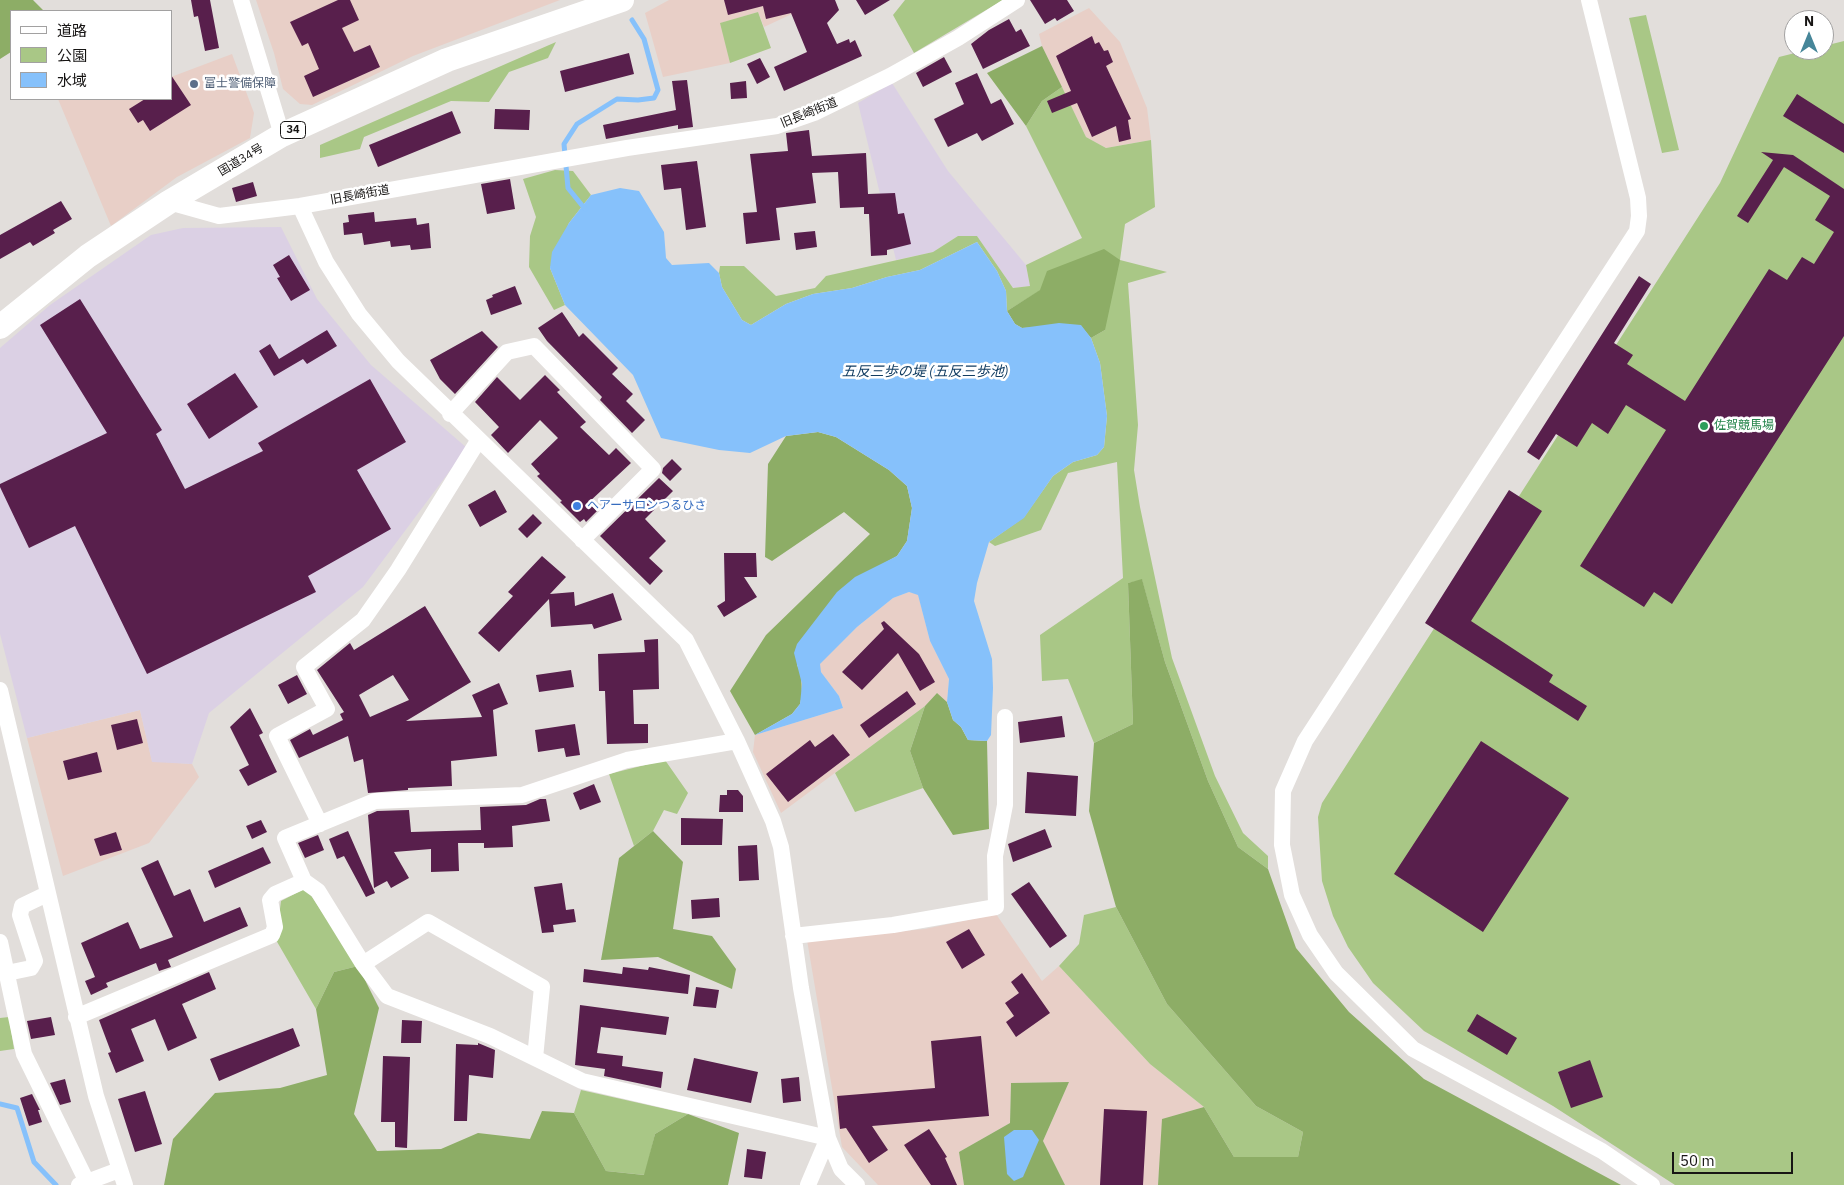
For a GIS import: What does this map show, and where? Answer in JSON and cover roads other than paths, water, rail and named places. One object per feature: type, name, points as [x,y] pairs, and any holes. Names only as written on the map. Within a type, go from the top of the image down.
[{"type":"highway","name":"国道34号","points":[[0,327],[88,256],[169,202],[282,135],[447,60],[622,0]]},
{"type":"street","points":[[242,0],[282,135]]},
{"type":"street","name":"旧長崎街道","points":[[169,202],[219,216],[300,206],[578,156],[777,126],[814,113],[899,71],[958,38],[1017,0]]},
{"type":"street","points":[[1588,0],[1638,198],[1640,216],[1637,231],[1305,741],[1283,790],[1282,845],[1292,895],[1310,935],[1336,973],[1413,1049],[1602,1151],[1652,1185]]},
{"type":"street","points":[[300,206],[326,262],[359,314],[398,361],[450,414],[686,640],[737,741],[773,821],[781,847],[793,936],[828,1138],[841,1169],[857,1185]]},
{"type":"street","points":[[450,414],[507,352],[534,346],[653,469],[582,540]]},
{"type":"street","points":[[320,824],[277,736],[326,709],[304,667],[363,620],[398,570],[478,441]]},
{"type":"street","points":[[0,690],[76,1017],[96,1096],[122,1177],[83,1184],[24,1054],[0,942]]},
{"type":"street","points":[[793,936],[893,925],[996,908],[996,856],[1005,805],[1005,716]]},
{"type":"street","points":[[737,741],[627,760],[522,794],[375,801],[285,838],[304,882],[318,891],[363,964],[387,996],[490,1036],[582,1081],[828,1138]]},
{"type":"street","points":[[76,1017],[272,935],[275,927],[270,900],[275,894],[304,882]]},
{"type":"street","points":[[7,973],[31,968],[35,960],[20,915],[22,906],[48,894]]},
{"type":"street","points":[[363,964],[428,922],[542,987],[535,1058]]},
{"type":"street","points":[[808,1185],[828,1138]]},
{"type":"water","name":"五反三歩の堤 (五反三歩池)","points":[[620,188],[639,191],[664,232],[666,258],[672,265],[709,263],[719,273],[722,287],[742,320],[751,325],[786,304],[813,294],[852,288],[887,277],[920,270],[977,242],[997,271],[1006,291],[1007,311],[1015,324],[1022,328],[1059,323],[1081,325],[1091,338],[1100,363],[1107,416],[1104,447],[1097,455],[1073,462],[1053,476],[1024,518],[989,542],[977,583],[974,601],[992,659],[991,735],[987,741],[968,740],[961,727],[953,720],[947,702],[949,679],[930,641],[918,595],[909,592],[893,598],[857,627],[820,664],[821,672],[839,696],[843,708],[755,735],[792,714],[800,704],[802,684],[794,653],[797,644],[837,592],[855,577],[897,556],[907,541],[912,508],[907,486],[889,470],[836,437],[818,432],[786,436],[750,453],[719,450],[661,438],[633,375],[565,305],[550,268],[552,252],[569,223],[591,195]]},
{"type":"water","points":[[1014,1130],[1032,1130],[1039,1140],[1023,1177],[1014,1181],[1007,1174],[1004,1137]]},
{"type":"waterway","points":[[585,209],[568,188],[564,144],[577,124],[617,99],[638,100],[654,98],[658,90],[644,39],[632,20]]},
{"type":"waterway","points":[[0,1104],[17,1108],[34,1162],[56,1185]]},
{"type":"place","name":"富士警備保障","points":[[194,84]]},
{"type":"place","name":"佐賀競馬場","points":[[1704,426]]},
{"type":"place","name":"ヘアーサロンつるひさ","points":[[577,506]]}]
